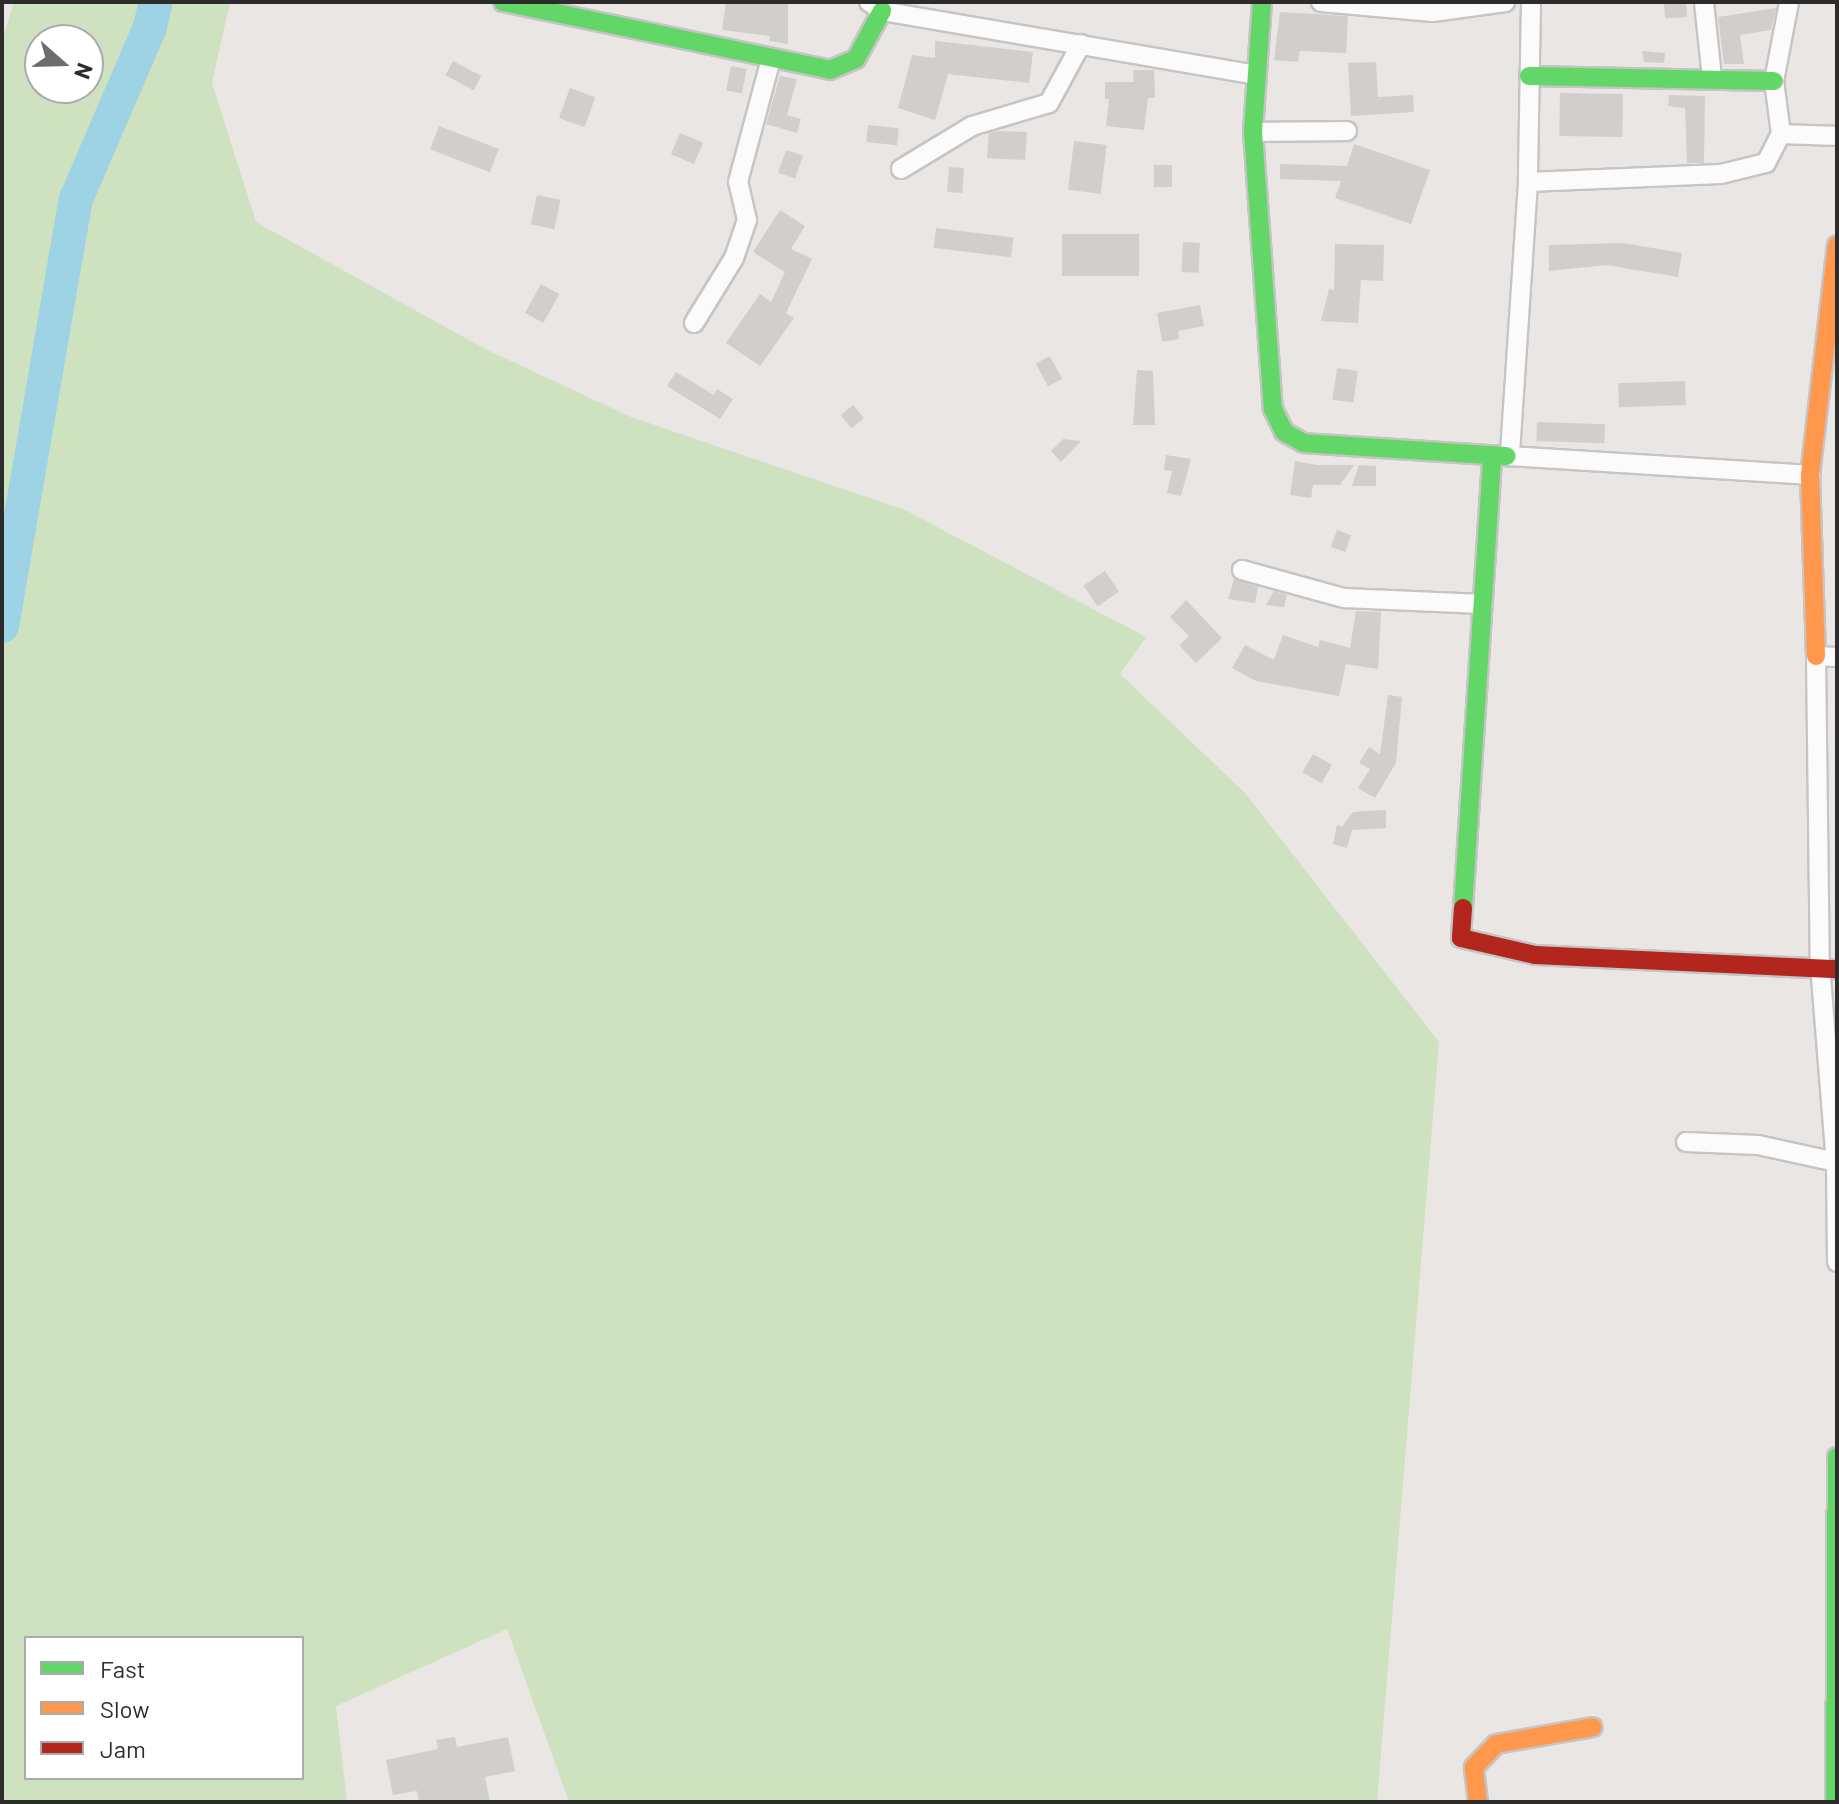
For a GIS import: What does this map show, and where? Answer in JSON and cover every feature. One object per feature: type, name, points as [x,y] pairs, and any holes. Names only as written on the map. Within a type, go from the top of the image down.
[{"type":"street","points":[[503,2],[830,70],[845,68],[856,59],[875,6],[1255,75]]},
{"type":"street","points":[[1262,2],[1253,132],[1273,409],[1284,432],[1304,443],[1810,475]]},
{"type":"street","points":[[1321,2],[1433,12],[1505,2]]},
{"type":"street","points":[[1531,2],[1528,182],[1483,604],[1461,938],[1535,955],[1828,967]]},
{"type":"street","points":[[1704,2],[1712,78]]},
{"type":"street","points":[[1528,182],[1721,174],[1766,163],[1781,134],[1774,81],[1789,2]]},
{"type":"street","points":[[901,169],[972,126],[1049,103],[1081,44]]},
{"type":"street","points":[[694,323],[734,258],[747,220],[738,182],[771,59]]},
{"type":"street","points":[[1529,76],[1774,81]]},
{"type":"street","points":[[1253,132],[1347,131]]},
{"type":"street","points":[[1781,134],[1837,136]]},
{"type":"street","points":[[1837,246],[1810,475],[1836,1162],[1837,1262]]},
{"type":"street","points":[[1242,570],[1344,598],[1483,604]]},
{"type":"street","points":[[1816,656],[1837,657]]},
{"type":"street","points":[[1686,1142],[1758,1145],[1836,1162]]},
{"type":"street","points":[[1835,1802],[1837,1457]]},
{"type":"street","points":[[1478,1802],[1474,1767],[1496,1744],[1593,1727]]},
{"type":"green space","points":[[14,2],[230,2],[212,83],[256,222],[485,349],[631,417],[905,510],[1146,637],[1120,674],[1245,793],[1439,1042],[1377,1802],[569,1802],[507,1629],[336,1706],[347,1802],[2,1802],[2,41]]},
{"type":"building","points":[[726,2],[788,2],[788,44],[769,41],[770,36],[722,30]]},
{"type":"building","points":[[1686,2],[1687,17],[1665,18],[1664,4]]},
{"type":"building","points":[[1776,8],[1771,30],[1740,35],[1744,64],[1724,64],[1718,17]]},
{"type":"building","points":[[1280,12],[1348,16],[1346,53],[1300,51],[1298,62],[1274,60]]},
{"type":"building","points":[[935,41],[1033,52],[1029,83],[948,74],[935,120],[898,108],[912,55],[935,58]]},
{"type":"building","points":[[1642,51],[1665,53],[1664,63],[1644,62]]},
{"type":"building","points":[[453,61],[481,76],[474,90],[445,75]]},
{"type":"building","points":[[1376,62],[1378,97],[1413,95],[1414,112],[1351,116],[1348,63]]},
{"type":"building","points":[[731,66],[747,69],[742,94],[726,91]]},
{"type":"building","points":[[1133,70],[1154,70],[1155,98],[1148,98],[1144,130],[1106,126],[1109,99],[1105,99],[1105,82],[1134,82]]},
{"type":"building","points":[[780,76],[797,79],[787,115],[801,119],[797,133],[766,124]]},
{"type":"building","points":[[570,88],[595,97],[584,127],[559,118]]},
{"type":"building","points":[[1560,93],[1623,94],[1622,137],[1559,136]]},
{"type":"building","points":[[1669,95],[1705,96],[1704,163],[1687,163],[1685,108],[1668,106]]},
{"type":"building","points":[[868,125],[899,128],[897,145],[866,142]]},
{"type":"building","points":[[439,126],[499,149],[490,172],[430,149]]},
{"type":"building","points":[[1027,132],[1025,160],[987,158],[989,133]]},
{"type":"building","points":[[680,133],[703,143],[694,164],[671,154]]},
{"type":"building","points":[[1074,141],[1107,145],[1101,194],[1068,190]]},
{"type":"building","points":[[1354,144],[1430,170],[1411,224],[1335,198],[1341,181],[1280,179],[1280,164],[1347,166]]},
{"type":"building","points":[[786,150],[803,156],[795,179],[778,173]]},
{"type":"building","points":[[1154,165],[1172,165],[1172,187],[1154,187]]},
{"type":"building","points":[[949,167],[964,168],[962,193],[947,192]]},
{"type":"building","points":[[537,195],[560,200],[554,229],[531,224]]},
{"type":"building","points":[[780,210],[805,226],[791,249],[812,259],[786,313],[794,318],[760,366],[726,343],[760,294],[771,302],[785,272],[753,252]]},
{"type":"building","points":[[936,228],[1013,238],[1011,257],[934,248]]},
{"type":"building","points":[[1062,234],[1139,234],[1139,276],[1062,276]]},
{"type":"building","points":[[1183,242],[1200,243],[1198,273],[1181,272]]},
{"type":"building","points":[[1623,243],[1682,253],[1678,277],[1606,265],[1549,271],[1549,245]]},
{"type":"building","points":[[1335,244],[1384,245],[1383,281],[1361,280],[1358,323],[1321,321],[1329,289],[1334,290]]},
{"type":"building","points":[[541,284],[559,294],[543,323],[525,313]]},
{"type":"building","points":[[1200,305],[1204,326],[1178,331],[1179,339],[1162,342],[1157,313]]},
{"type":"building","points":[[1050,356],[1062,379],[1048,386],[1036,364]]},
{"type":"building","points":[[1337,368],[1358,371],[1353,403],[1333,400]]},
{"type":"building","points":[[1137,370],[1153,371],[1155,425],[1133,425]]},
{"type":"building","points":[[676,372],[714,395],[717,389],[733,399],[720,419],[667,386]]},
{"type":"building","points":[[1685,381],[1686,405],[1619,407],[1618,383]]},
{"type":"building","points":[[853,405],[864,418],[852,428],[841,415]]},
{"type":"building","points":[[1537,422],[1605,424],[1604,443],[1536,441]]},
{"type":"building","points":[[1063,439],[1081,441],[1061,462],[1051,451]]},
{"type":"building","points":[[1166,455],[1191,459],[1181,496],[1167,493],[1172,471],[1164,470]]},
{"type":"building","points":[[1295,461],[1317,465],[1354,465],[1340,485],[1313,485],[1311,498],[1290,495]]},
{"type":"building","points":[[1359,465],[1376,466],[1376,486],[1352,486]]},
{"type":"building","points":[[1337,530],[1351,535],[1345,552],[1331,547]]},
{"type":"building","points":[[1105,571],[1119,592],[1097,606],[1083,586]]},
{"type":"building","points":[[1234,579],[1258,587],[1255,603],[1228,599]]},
{"type":"building","points":[[1274,591],[1287,595],[1284,607],[1266,605]]},
{"type":"building","points":[[1186,600],[1222,638],[1196,663],[1179,645],[1189,636],[1170,617]]},
{"type":"building","points":[[1356,611],[1381,612],[1378,669],[1346,664],[1339,696],[1256,681],[1232,668],[1245,645],[1274,660],[1283,635],[1318,647],[1320,640],[1350,648]]},
{"type":"building","points":[[1388,695],[1402,697],[1396,763],[1375,798],[1358,788],[1370,769],[1359,763],[1369,747],[1380,754]]},
{"type":"building","points":[[1313,754],[1332,765],[1322,783],[1302,772]]},
{"type":"building","points":[[1386,810],[1386,828],[1352,830],[1347,848],[1333,844],[1337,825],[1342,827],[1353,812]]},
{"type":"building","points":[[455,1737],[457,1747],[508,1737],[515,1771],[485,1777],[490,1802],[419,1802],[417,1791],[393,1795],[386,1760],[438,1749],[436,1740]]},
{"type":"waterway","points":[[2,626],[76,199],[150,27],[156,2]]},
{"type":"traffic: fast","points":[[503,2],[830,70],[856,59],[882,11]]},
{"type":"traffic: fast","points":[[1262,2],[1253,132],[1273,409],[1284,432],[1304,443],[1507,456]]},
{"type":"traffic: fast","points":[[1529,76],[1774,81]]},
{"type":"traffic: fast","points":[[1463,908],[1492,455]]},
{"type":"traffic: fast","points":[[1835,1802],[1837,1457]]},
{"type":"traffic: slow","points":[[1816,656],[1810,475],[1837,246]]},
{"type":"traffic: slow","points":[[1478,1802],[1474,1767],[1496,1744],[1593,1727]]},
{"type":"traffic: jam","points":[[1463,908],[1461,938],[1535,955],[1837,969]]}]
